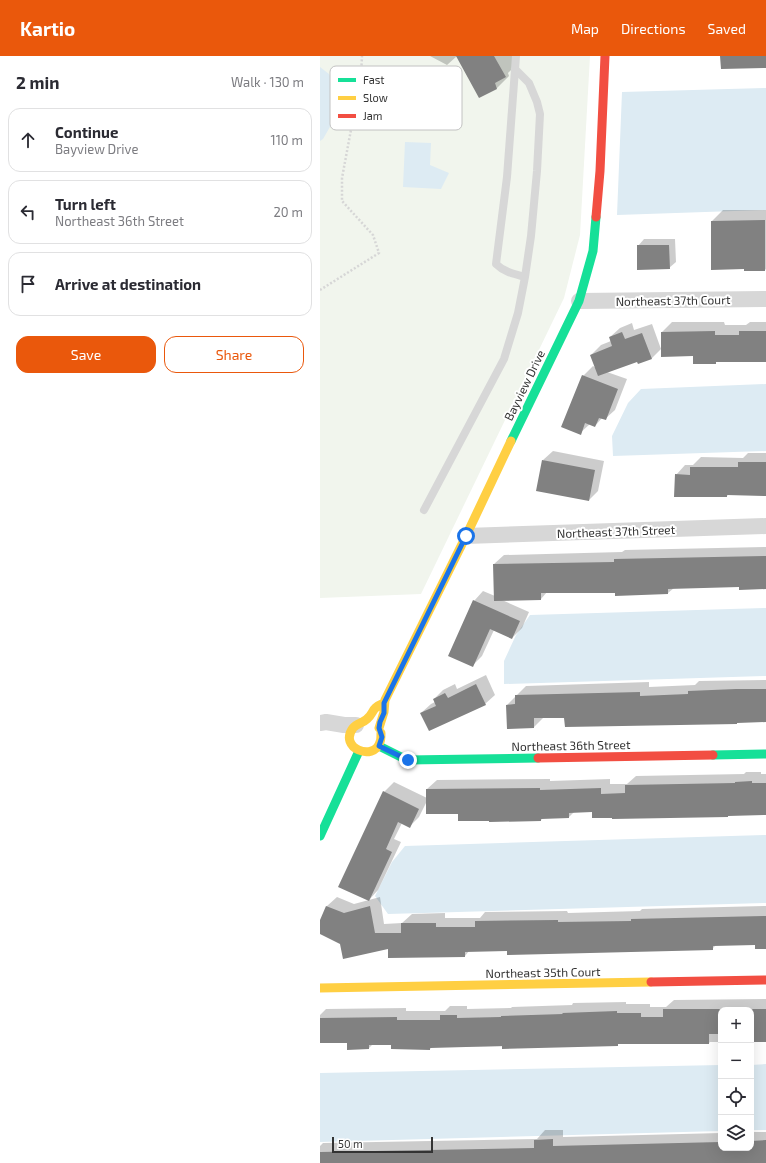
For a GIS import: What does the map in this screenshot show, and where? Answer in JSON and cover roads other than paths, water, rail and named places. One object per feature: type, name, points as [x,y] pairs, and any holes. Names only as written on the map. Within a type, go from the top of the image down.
[{"type":"street","name":"Bayview Drive","points":[[379,746],[382,737],[379,728],[384,713],[384,703],[579,301],[593,251],[600,171],[605,56]]},
{"type":"street","name":"Northeast 37th Court","points":[[579,301],[766,299]]},
{"type":"street","name":"Northeast 37th Street","points":[[466,536],[766,526]]},
{"type":"street","name":"Bayview Drive","points":[[320,836],[355,746],[351,732],[370,716],[375,707],[384,703]]},
{"type":"street","points":[[320,723],[326,722],[344,725],[360,723],[375,724],[379,728]]},
{"type":"street","points":[[320,728],[342,735],[355,746],[368,752],[379,746]]},
{"type":"street","name":"Northeast 36th Street","points":[[379,746],[408,760],[766,754]]},
{"type":"street","name":"Northeast 35th Court","points":[[320,988],[766,980]]},
{"type":"lane","points":[[516,56],[507,177],[496,264],[499,268],[507,272],[525,277]]},
{"type":"lane","points":[[424,510],[504,359],[518,313],[532,229],[540,114],[529,83],[515,69]]}]
